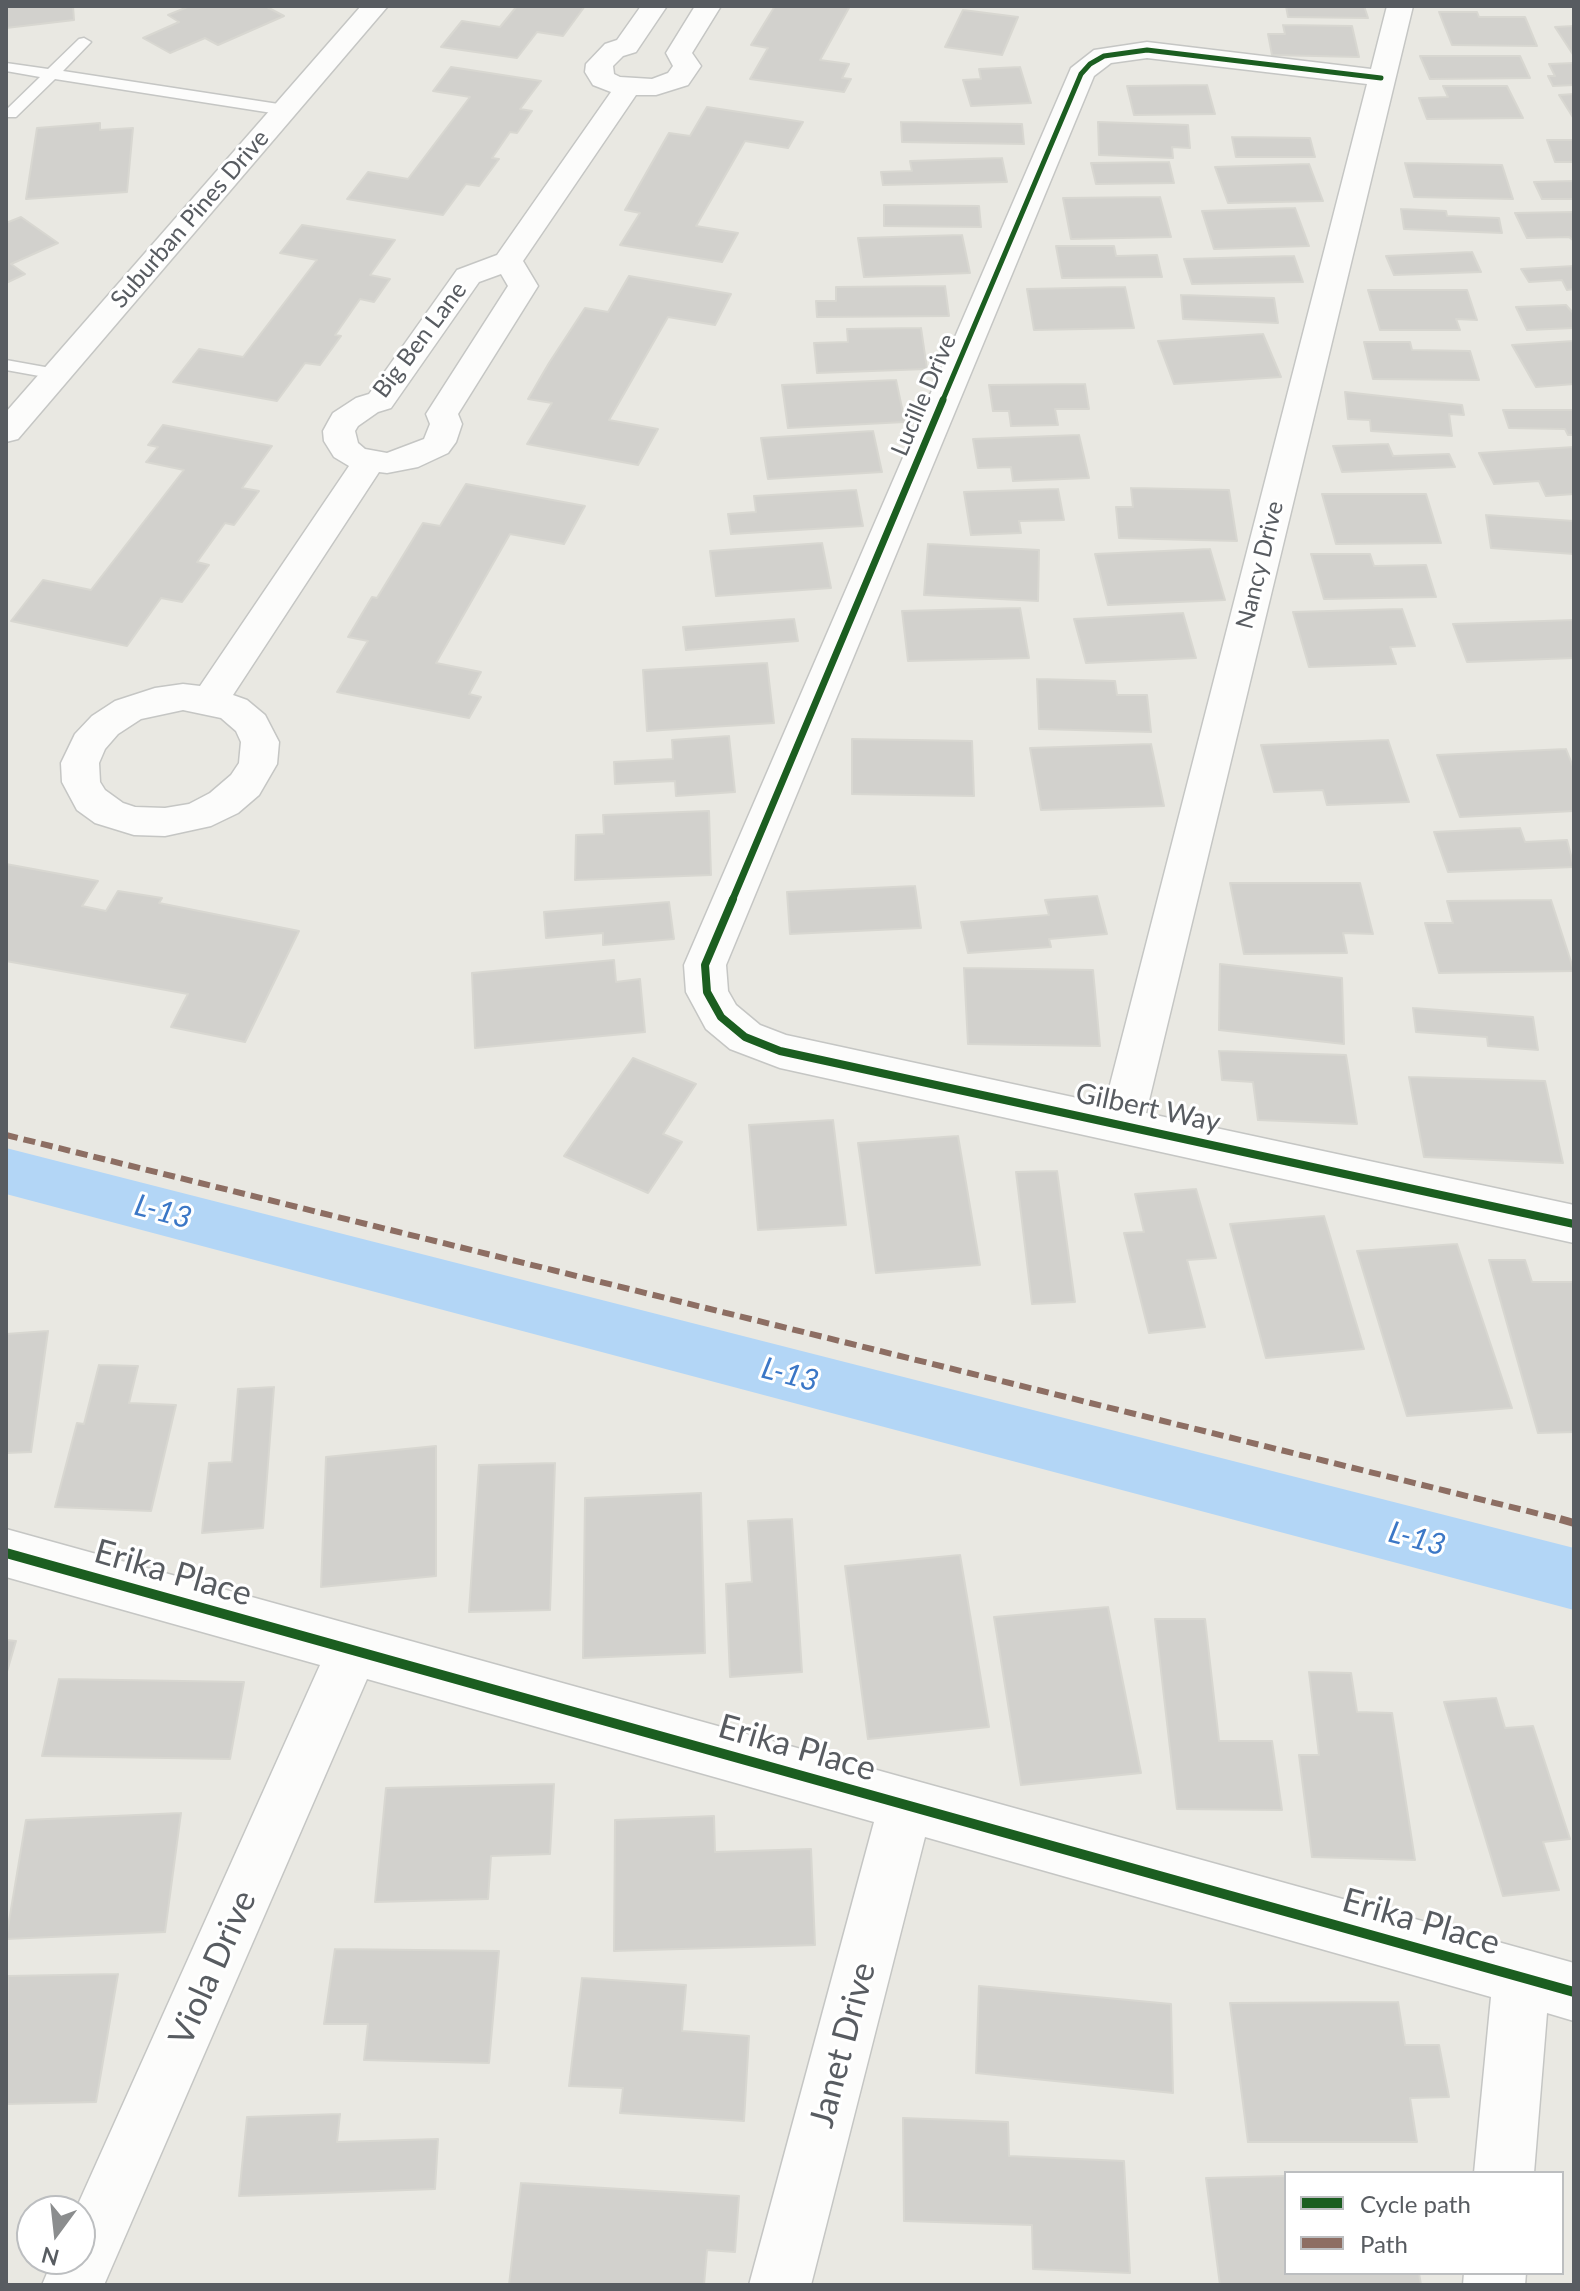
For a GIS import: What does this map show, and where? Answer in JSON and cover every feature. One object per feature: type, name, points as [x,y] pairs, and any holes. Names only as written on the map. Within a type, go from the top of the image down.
[{"type":"street","name":"Suburban Pines Drive","points":[[6,432],[375,6]]},
{"type":"street","points":[[654,6],[627,46],[614,50],[600,64],[599,72],[603,79],[628,87],[656,87],[678,79],[687,66],[679,53],[708,6]]},
{"type":"street","name":"Nancy Drive","points":[[1121,1125],[1400,6]]},
{"type":"street","name":"Lucille Drive","points":[[721,1017],[707,992],[705,965],[1081,74],[1104,56],[1147,50],[1381,78]]},
{"type":"street","points":[[508,261],[628,87]]},
{"type":"street","name":"Big Ben Lane","points":[[508,261],[523,286],[442,414],[446,424],[444,435],[436,446],[406,460],[369,461],[355,457],[340,441],[339,431],[345,420],[354,411],[380,401],[468,276],[508,261]]},
{"type":"street","points":[[210,700],[369,461]]},
{"type":"street","points":[[183,697],[210,700],[234,709],[252,724],[260,742],[258,764],[245,785],[224,803],[197,816],[165,822],[134,821],[109,813],[91,800],[81,782],[80,763],[88,743],[105,725],[128,710],[155,701],[183,697]]},
{"type":"street","name":"Gilbert Way","points":[[721,1017],[745,1037],[780,1051],[1574,1224]]},
{"type":"street","name":"Erika Place","points":[[6,1553],[1548,1984]]},
{"type":"street","name":"Viola Drive","points":[[73,2285],[353,1650]]},
{"type":"street","name":"Janet Drive","points":[[780,2285],[906,1805]]},
{"type":"street","points":[[1504,2171],[1548,1984]]},
{"type":"lane","points":[[11,114],[84,42]]},
{"type":"lane","points":[[6,67],[285,110]]},
{"type":"lane","points":[[6,365],[56,374]]},
{"type":"building","points":[[6,6],[73,6],[74,20],[6,28]]},
{"type":"building","points":[[190,6],[265,6],[284,16],[218,45],[205,38],[170,53],[143,38],[179,22],[168,15]]},
{"type":"building","points":[[517,6],[585,6],[563,36],[537,32],[517,58],[441,47],[462,21],[500,27]]},
{"type":"building","points":[[775,6],[850,6],[820,60],[849,64],[842,78],[851,79],[844,92],[750,79],[768,48],[751,45]]},
{"type":"building","points":[[1286,6],[1364,6],[1368,18],[1288,17]]},
{"type":"building","points":[[963,10],[1018,17],[1002,55],[945,47]]},
{"type":"building","points":[[1439,12],[1477,12],[1479,17],[1525,17],[1537,46],[1452,45]]},
{"type":"building","points":[[1283,25],[1352,26],[1359,57],[1272,55],[1268,34],[1285,34]]},
{"type":"building","points":[[1574,26],[1574,56],[1555,27]]},
{"type":"building","points":[[1420,56],[1520,56],[1530,78],[1430,79]]},
{"type":"building","points":[[1574,63],[1574,85],[1553,86],[1548,76],[1555,76],[1549,64]]},
{"type":"building","points":[[451,67],[541,81],[520,109],[532,111],[517,133],[510,132],[492,158],[499,159],[479,186],[466,184],[443,215],[347,199],[368,172],[408,179],[470,97],[433,91]]},
{"type":"building","points":[[1020,67],[1031,103],[971,106],[963,80],[981,79],[979,69]]},
{"type":"building","points":[[1207,85],[1215,114],[1134,115],[1127,86]]},
{"type":"building","points":[[1443,86],[1507,86],[1523,118],[1427,119],[1419,98],[1448,97]]},
{"type":"building","points":[[1574,94],[1574,119],[1559,95]]},
{"type":"building","points":[[707,107],[803,122],[788,148],[745,141],[696,226],[738,233],[722,262],[620,245],[640,213],[625,210],[669,133],[690,136]]},
{"type":"building","points":[[901,122],[1022,124],[1024,144],[902,142]]},
{"type":"building","points":[[1098,122],[1188,125],[1190,148],[1172,147],[1173,158],[1099,155]]},
{"type":"building","points":[[100,123],[100,130],[133,128],[127,192],[26,199],[37,128]]},
{"type":"building","points":[[1232,137],[1310,138],[1315,157],[1236,157]]},
{"type":"building","points":[[1547,140],[1574,140],[1574,162],[1555,162]]},
{"type":"building","points":[[1002,158],[1007,182],[883,185],[881,172],[912,171],[910,161]]},
{"type":"building","points":[[1169,162],[1174,183],[1096,184],[1091,163]]},
{"type":"building","points":[[1405,163],[1502,165],[1513,199],[1414,197]]},
{"type":"building","points":[[1309,164],[1323,201],[1228,203],[1215,167]]},
{"type":"building","points":[[1574,181],[1574,199],[1542,199],[1534,182]]},
{"type":"building","points":[[1160,197],[1171,237],[1071,239],[1063,198]]},
{"type":"building","points":[[884,205],[979,206],[981,227],[884,226]]},
{"type":"building","points":[[1295,208],[1309,246],[1214,249],[1202,211]]},
{"type":"building","points":[[1401,209],[1446,211],[1447,216],[1499,218],[1502,233],[1404,229]]},
{"type":"building","points":[[1574,212],[1574,241],[1569,237],[1527,238],[1515,213]]},
{"type":"building","points":[[21,217],[58,243],[11,264],[25,274],[6,283],[6,223]]},
{"type":"building","points":[[302,225],[395,240],[370,275],[390,279],[374,302],[360,299],[335,335],[341,336],[320,365],[305,363],[277,401],[173,382],[199,349],[243,357],[317,260],[280,253]]},
{"type":"building","points":[[962,235],[970,273],[864,277],[858,238]]},
{"type":"building","points":[[1056,246],[1114,246],[1116,256],[1157,255],[1162,277],[1062,278]]},
{"type":"building","points":[[1472,252],[1481,272],[1394,275],[1386,256]]},
{"type":"building","points":[[1294,256],[1303,282],[1192,284],[1184,259]]},
{"type":"building","points":[[1574,266],[1574,289],[1567,290],[1562,280],[1529,282],[1521,269]]},
{"type":"building","points":[[629,276],[731,294],[715,325],[668,317],[609,420],[658,429],[638,465],[527,444],[552,403],[528,399],[549,363],[585,308],[608,312]]},
{"type":"building","points":[[945,286],[949,316],[817,317],[816,301],[836,301],[836,287]]},
{"type":"building","points":[[1125,287],[1134,328],[1034,330],[1027,289]]},
{"type":"building","points":[[1368,290],[1467,290],[1477,320],[1456,319],[1460,330],[1380,330]]},
{"type":"building","points":[[1181,295],[1274,298],[1278,323],[1183,319]]},
{"type":"building","points":[[1566,305],[1574,314],[1574,328],[1527,330],[1516,307]]},
{"type":"building","points":[[921,328],[927,369],[817,373],[814,343],[848,342],[847,329]]},
{"type":"building","points":[[1263,334],[1281,377],[1174,384],[1158,341]]},
{"type":"building","points":[[1574,341],[1574,384],[1536,387],[1512,345]]},
{"type":"building","points":[[1364,342],[1410,342],[1412,350],[1470,351],[1479,380],[1373,379]]},
{"type":"building","points":[[896,380],[905,422],[788,428],[782,385]]},
{"type":"building","points":[[1085,384],[1089,409],[1055,409],[1058,425],[1011,426],[1009,411],[993,411],[989,385]]},
{"type":"building","points":[[1345,392],[1462,405],[1464,415],[1449,414],[1452,436],[1371,431],[1370,420],[1348,419]]},
{"type":"building","points":[[1503,410],[1574,410],[1574,435],[1568,435],[1565,429],[1509,428]]},
{"type":"building","points":[[163,425],[272,446],[242,488],[259,491],[234,525],[225,523],[197,562],[209,565],[182,602],[161,598],[127,646],[11,621],[43,580],[91,590],[184,470],[146,462],[158,447],[148,445]]},
{"type":"building","points":[[873,431],[882,472],[768,479],[761,438]]},
{"type":"building","points":[[1079,435],[1089,478],[1013,481],[1011,467],[978,468],[973,439]]},
{"type":"building","points":[[1388,444],[1393,456],[1449,454],[1455,467],[1342,472],[1333,446]]},
{"type":"building","points":[[1574,447],[1574,494],[1546,496],[1539,481],[1494,484],[1479,453]]},
{"type":"building","points":[[466,484],[585,506],[564,544],[510,534],[436,663],[481,672],[469,694],[481,697],[469,718],[337,692],[368,641],[348,637],[372,597],[377,598],[423,523],[440,526]]},
{"type":"building","points":[[1131,488],[1229,490],[1237,541],[1119,538],[1116,507],[1133,507]]},
{"type":"building","points":[[1058,489],[1064,520],[1019,521],[1021,533],[971,535],[964,492]]},
{"type":"building","points":[[856,490],[863,526],[731,534],[728,514],[756,512],[754,496]]},
{"type":"building","points":[[1322,494],[1426,494],[1441,543],[1336,544]]},
{"type":"building","points":[[1486,515],[1574,521],[1574,554],[1491,548]]},
{"type":"building","points":[[822,543],[831,588],[716,596],[710,551]]},
{"type":"building","points":[[928,544],[1039,550],[1038,601],[924,595]]},
{"type":"building","points":[[1210,549],[1225,600],[1108,605],[1095,554]]},
{"type":"building","points":[[1311,554],[1370,554],[1374,566],[1426,565],[1436,597],[1324,599]]},
{"type":"building","points":[[1020,608],[1029,658],[908,661],[902,611]]},
{"type":"building","points":[[1402,609],[1415,646],[1390,647],[1396,664],[1309,667],[1293,612]]},
{"type":"building","points":[[1183,613],[1196,658],[1086,663],[1074,619]]},
{"type":"building","points":[[794,619],[798,641],[686,650],[683,627]]},
{"type":"building","points":[[1574,620],[1574,658],[1467,662],[1453,624]]},
{"type":"building","points":[[767,663],[774,723],[647,731],[643,670]]},
{"type":"building","points":[[1037,679],[1115,681],[1117,695],[1147,695],[1151,732],[1039,729]]},
{"type":"building","points":[[729,736],[735,792],[676,796],[675,781],[615,784],[614,762],[673,759],[672,740]]},
{"type":"building","points":[[852,739],[972,741],[974,796],[852,794]]},
{"type":"building","points":[[1388,740],[1409,802],[1327,805],[1323,790],[1274,792],[1261,745]]},
{"type":"building","points":[[1151,744],[1164,806],[1041,810],[1030,748]]},
{"type":"building","points":[[1566,749],[1574,769],[1574,811],[1460,817],[1437,755]]},
{"type":"building","points":[[709,811],[711,875],[575,880],[576,835],[604,834],[603,815]]},
{"type":"building","points":[[1520,828],[1525,842],[1567,840],[1574,867],[1448,872],[1434,832]]},
{"type":"building","points":[[6,864],[98,881],[82,906],[106,911],[118,891],[162,898],[159,903],[299,931],[245,1042],[171,1027],[188,994],[6,961]]},
{"type":"building","points":[[1230,883],[1360,883],[1373,934],[1343,933],[1347,953],[1244,954]]},
{"type":"building","points":[[915,886],[921,928],[790,934],[787,892]]},
{"type":"building","points":[[1097,896],[1107,934],[1049,939],[1051,947],[968,953],[961,922],[1049,915],[1045,900]]},
{"type":"building","points":[[1551,900],[1574,971],[1439,973],[1425,923],[1453,923],[1447,901]]},
{"type":"building","points":[[669,902],[674,939],[603,945],[603,933],[546,938],[544,912]]},
{"type":"building","points":[[614,960],[616,982],[640,979],[645,1032],[475,1048],[472,973]]},
{"type":"building","points":[[1220,964],[1342,978],[1344,1044],[1219,1030]]},
{"type":"building","points":[[964,968],[1093,970],[1100,1046],[968,1044]]},
{"type":"building","points":[[1413,1008],[1533,1017],[1538,1050],[1488,1046],[1487,1037],[1416,1032]]},
{"type":"building","points":[[1219,1051],[1346,1055],[1357,1124],[1258,1120],[1253,1082],[1222,1080]]},
{"type":"building","points":[[633,1058],[696,1084],[663,1134],[682,1142],[648,1193],[564,1156]]},
{"type":"building","points":[[1409,1077],[1545,1081],[1563,1163],[1424,1157]]},
{"type":"building","points":[[833,1120],[846,1225],[758,1230],[749,1125]]},
{"type":"building","points":[[958,1136],[980,1265],[876,1273],[858,1143]]},
{"type":"building","points":[[1057,1171],[1075,1302],[1032,1304],[1016,1172]]},
{"type":"building","points":[[1196,1189],[1216,1258],[1187,1260],[1205,1327],[1149,1333],[1124,1233],[1144,1232],[1135,1194]]},
{"type":"building","points":[[1324,1216],[1364,1349],[1266,1358],[1230,1224]]},
{"type":"building","points":[[1457,1244],[1512,1408],[1407,1416],[1357,1251]]},
{"type":"building","points":[[1489,1260],[1525,1260],[1532,1282],[1574,1282],[1574,1432],[1538,1433]]},
{"type":"building","points":[[48,1331],[31,1452],[6,1453],[6,1334]]},
{"type":"building","points":[[99,1365],[138,1366],[129,1403],[176,1405],[151,1511],[55,1507],[77,1423],[84,1424]]},
{"type":"building","points":[[274,1387],[263,1528],[202,1533],[209,1463],[232,1462],[238,1389]]},
{"type":"building","points":[[436,1446],[436,1576],[321,1587],[326,1457]]},
{"type":"building","points":[[555,1463],[550,1610],[469,1612],[479,1465]]},
{"type":"building","points":[[701,1493],[705,1653],[583,1658],[585,1498]]},
{"type":"building","points":[[792,1519],[802,1672],[730,1677],[726,1584],[752,1582],[748,1521]]},
{"type":"building","points":[[960,1555],[989,1727],[868,1739],[845,1566]]},
{"type":"building","points":[[1108,1607],[1141,1773],[1021,1785],[994,1617]]},
{"type":"building","points":[[1155,1619],[1205,1619],[1219,1741],[1272,1741],[1282,1810],[1177,1809]]},
{"type":"building","points":[[6,1640],[16,1641],[6,1675]]},
{"type":"building","points":[[1309,1672],[1351,1673],[1357,1712],[1392,1713],[1415,1860],[1312,1857],[1299,1755],[1319,1755]]},
{"type":"building","points":[[59,1679],[244,1682],[230,1759],[42,1756]]},
{"type":"building","points":[[1496,1698],[1505,1728],[1533,1726],[1570,1839],[1543,1842],[1559,1890],[1503,1896],[1444,1702]]},
{"type":"building","points":[[554,1784],[550,1854],[491,1856],[488,1899],[375,1902],[386,1788]]},
{"type":"building","points":[[181,1813],[165,1932],[6,1939],[26,1820]]},
{"type":"building","points":[[714,1816],[715,1852],[811,1849],[815,1945],[614,1951],[615,1820]]},
{"type":"building","points":[[335,1949],[499,1951],[489,2063],[364,2060],[368,2024],[324,2024]]},
{"type":"building","points":[[118,1974],[96,2102],[6,2104],[8,1976]]},
{"type":"building","points":[[582,1978],[686,1985],[682,2031],[749,2036],[744,2121],[620,2113],[623,2088],[569,2086]]},
{"type":"building","points":[[979,1986],[1171,2004],[1173,2093],[976,2073]]},
{"type":"building","points":[[1398,2002],[1405,2045],[1439,2045],[1449,2097],[1410,2098],[1417,2142],[1248,2142],[1230,2003]]},
{"type":"building","points":[[340,2114],[337,2142],[438,2139],[435,2189],[239,2196],[247,2117]]},
{"type":"building","points":[[903,2118],[1008,2122],[1009,2156],[1124,2161],[1130,2273],[1033,2269],[1032,2225],[904,2221]]},
{"type":"building","points":[[1284,2176],[1284,2275],[1419,2275],[1421,2285],[1220,2285],[1206,2178]]},
{"type":"building","points":[[521,2183],[739,2196],[735,2252],[707,2250],[704,2285],[509,2285]]},
{"type":"waterway","name":"L-13","points":[[6,1171],[1574,1579]]},
{"type":"marked path","points":[[6,1135],[1574,1523]]},
{"type":"cycle path","points":[[1381,78],[1147,50],[1104,56],[1081,74],[705,965],[707,992],[721,1017],[745,1037],[780,1051],[1574,1224]]},
{"type":"cycle path","points":[[6,1553],[1574,1992]]}]
